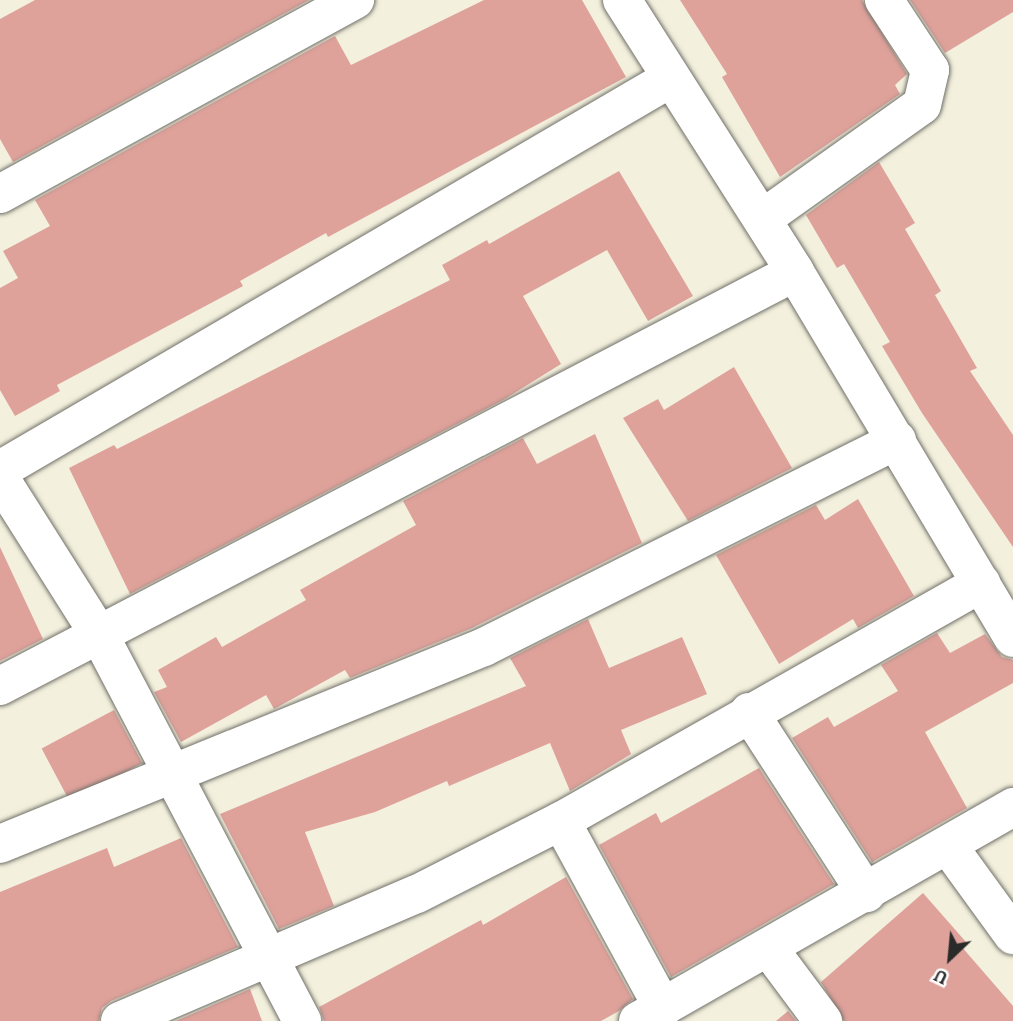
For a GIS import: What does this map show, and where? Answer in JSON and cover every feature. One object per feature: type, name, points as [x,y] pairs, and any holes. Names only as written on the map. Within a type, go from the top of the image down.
[{"type":"street","points":[[0,194],[355,0]]},
{"type":"street","points":[[622,0],[795,272],[1013,638]]},
{"type":"street","points":[[762,219],[922,105],[930,69],[884,0]]},
{"type":"street","points":[[0,470],[671,78]]},
{"type":"street","points":[[0,686],[795,272]]},
{"type":"street","points":[[0,844],[171,771],[484,647],[897,440]]},
{"type":"street","points":[[0,478],[100,636],[265,958],[302,1021]]},
{"type":"street","points":[[120,1021],[418,894],[561,821],[749,712],[981,583]]},
{"type":"street","points":[[749,712],[866,893]]},
{"type":"street","points":[[561,821],[651,1015],[770,950],[1013,807]]},
{"type":"street","points":[[949,847],[1013,934]]},
{"type":"street","points":[[770,950],[823,1021]]},
{"type":"building","points":[[35,0],[309,0],[13,162],[0,139],[0,19]]},
{"type":"building","points":[[484,0],[582,0],[626,77],[328,237],[326,233],[240,281],[243,286],[57,385],[60,391],[15,416],[0,390],[0,288],[18,278],[3,251],[50,226],[35,200],[335,36],[351,65]]},
{"type":"building","points":[[680,0],[862,0],[907,74],[895,85],[900,94],[780,177],[722,77],[727,74]]},
{"type":"building","points":[[910,0],[1013,0],[1013,12],[945,53]]},
{"type":"building","points":[[879,162],[915,223],[905,229],[941,291],[935,295],[977,368],[970,371],[1013,435],[1013,547],[922,413],[882,346],[890,342],[844,264],[837,268],[806,215]]},
{"type":"building","points":[[619,171],[693,296],[648,321],[607,250],[523,296],[561,364],[503,400],[130,594],[69,468],[114,445],[117,449],[450,280],[442,265],[487,240],[489,244]]},
{"type":"building","points":[[734,367],[792,468],[688,521],[623,418],[658,399],[664,410]]},
{"type":"building","points":[[595,434],[642,543],[472,628],[350,678],[345,670],[274,709],[266,695],[181,742],[154,692],[167,687],[158,670],[216,637],[222,647],[306,600],[300,590],[416,525],[403,501],[523,438],[537,464]]},
{"type":"building","points":[[858,499],[914,596],[858,628],[853,619],[779,664],[716,555],[816,505],[825,520]]},
{"type":"building","points":[[0,547],[43,639],[0,661]]},
{"type":"building","points":[[588,619],[609,668],[682,637],[707,694],[621,730],[631,754],[570,791],[550,743],[449,786],[447,781],[375,812],[305,832],[334,906],[279,929],[220,814],[526,686],[510,658]]},
{"type":"building","points":[[937,633],[950,653],[985,634],[1002,657],[1013,660],[1013,683],[925,732],[967,808],[872,862],[792,738],[828,717],[834,727],[898,691],[881,665]]},
{"type":"building","points":[[114,710],[142,763],[70,801],[42,748]]},
{"type":"building","points":[[759,768],[834,884],[671,977],[599,845],[656,813],[661,823]]},
{"type":"building","points":[[181,838],[238,947],[111,1001],[102,1008],[99,1021],[0,1021],[0,892],[107,848],[114,867]]},
{"type":"building","points":[[566,877],[633,999],[619,1011],[601,1021],[324,1021],[319,1007],[481,920],[483,925]]},
{"type":"building","points":[[923,893],[966,942],[961,946],[1013,1006],[1013,1021],[844,1021],[821,982]]},
{"type":"building","points":[[250,989],[262,1021],[176,1021]]},
{"type":"building","points":[[788,1011],[796,1021],[776,1021]]}]
